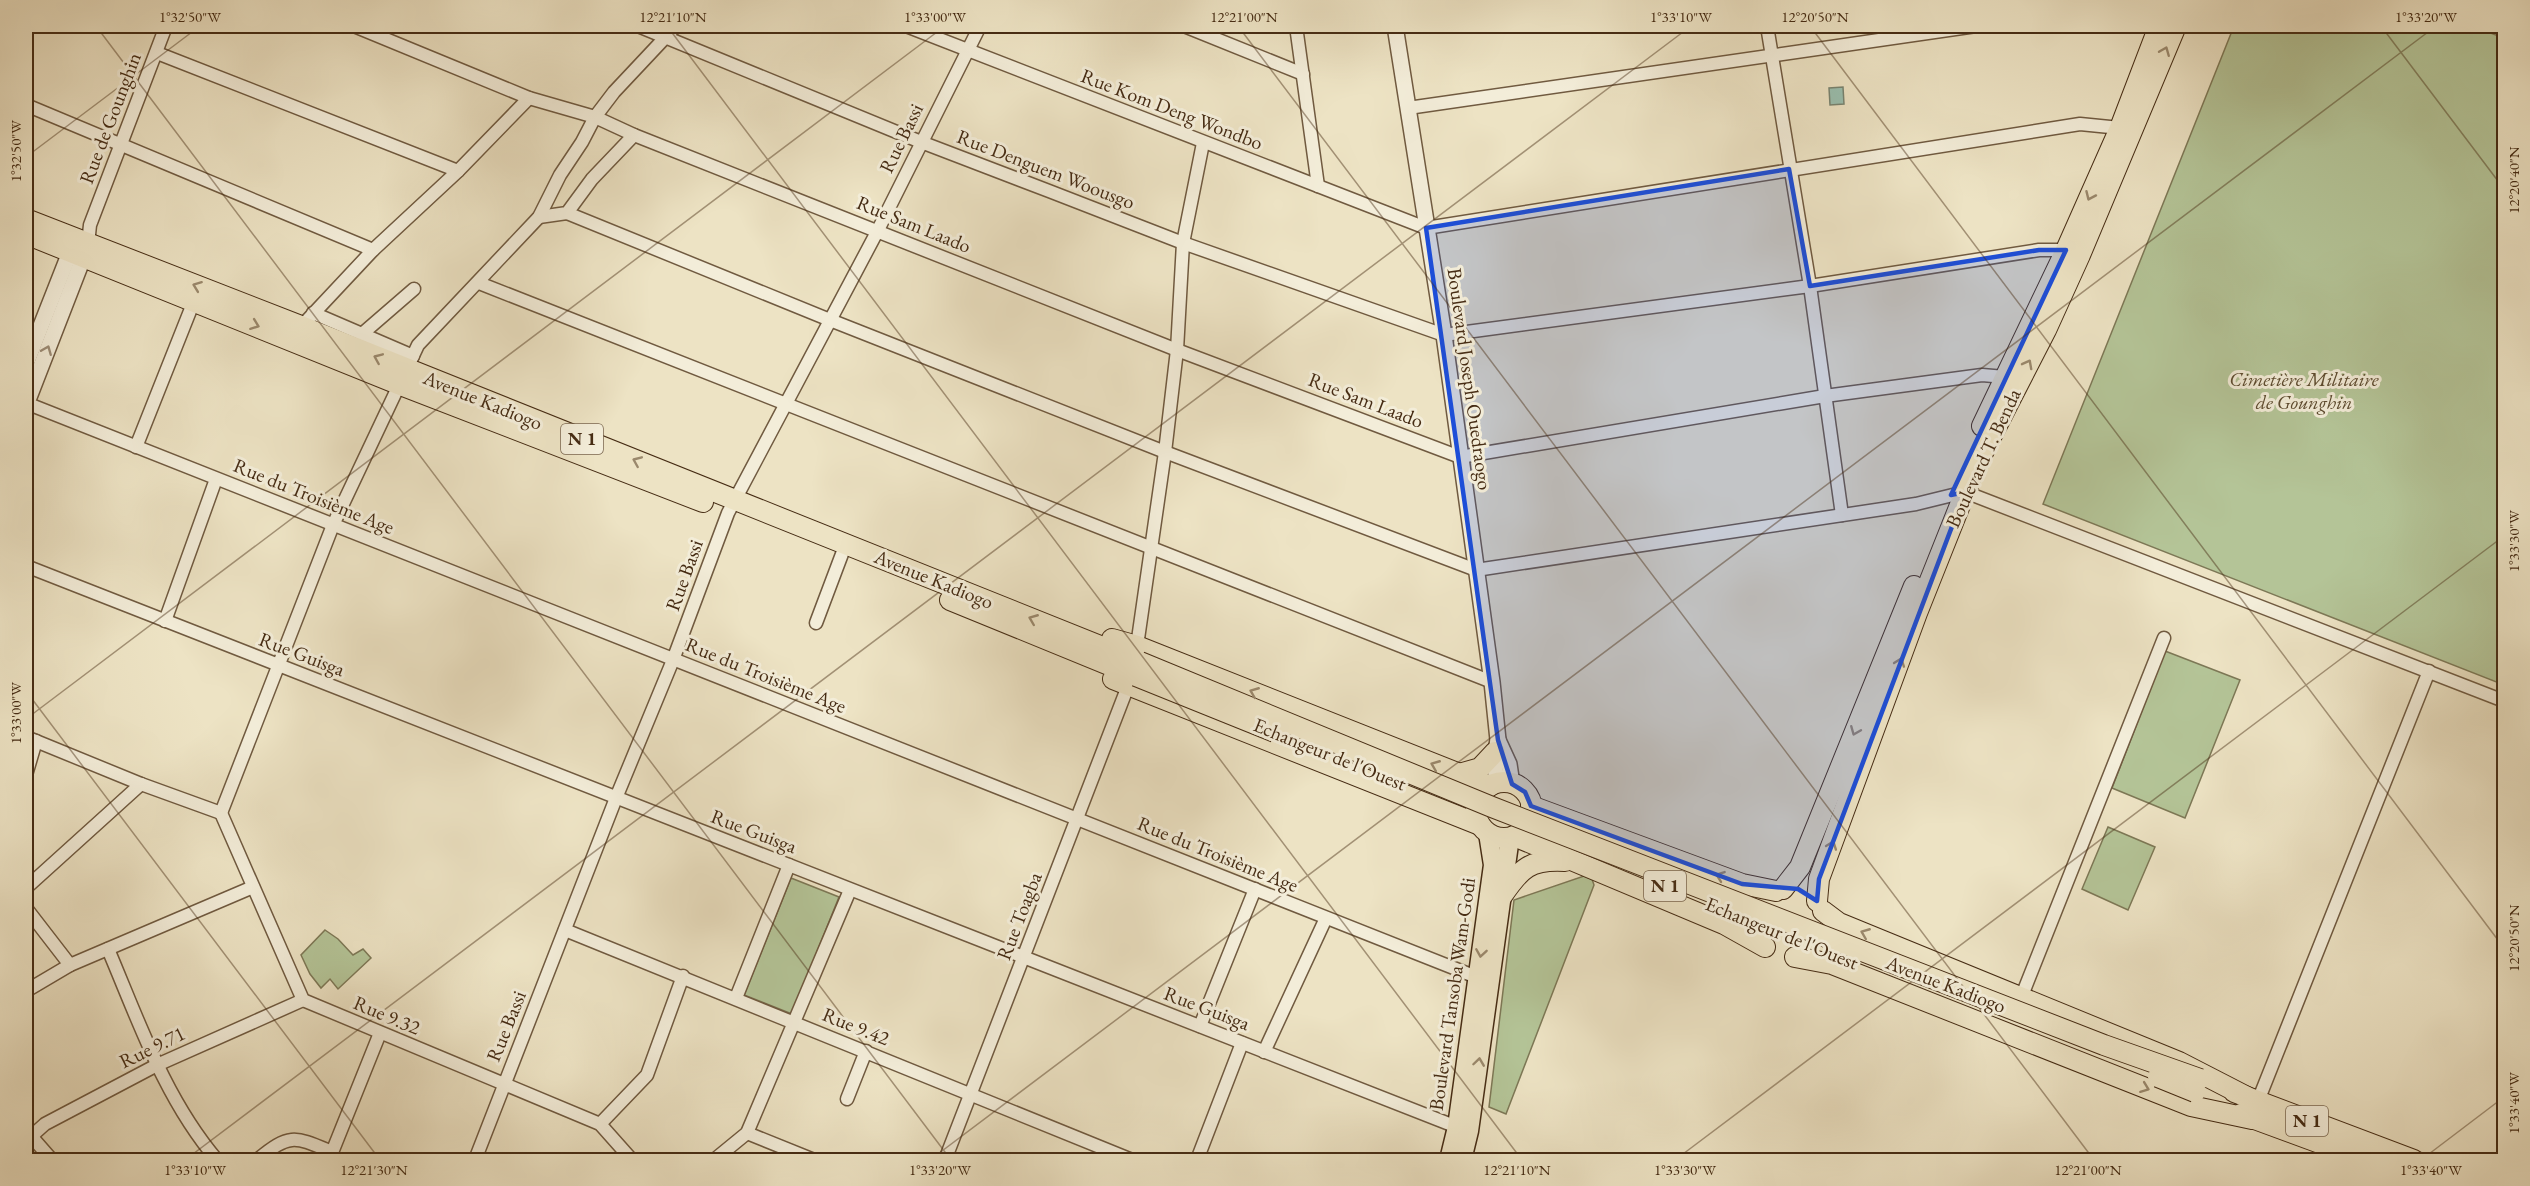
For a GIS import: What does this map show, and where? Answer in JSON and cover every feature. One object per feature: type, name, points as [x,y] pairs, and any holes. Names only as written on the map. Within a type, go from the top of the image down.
[{"type":"highway","name":"Boulevard T. Benda","points":[[1780,890],[1800,867],[2005,377],[2066,250],[2120,128],[2159,26]]},
{"type":"highway","name":"Boulevard T. Benda","points":[[1820,906],[1819,879],[1958,494],[2070,277],[2176,26]]},
{"type":"highway","name":"Avenue Kadiogo","points":[[26,219],[81,244],[194,302],[301,326]]},
{"type":"highway","name":"Avenue Kadiogo","points":[[26,234],[81,244],[301,326],[730,507],[1086,649]]},
{"type":"highway","name":"Avenue Kadiogo","points":[[730,507],[788,528],[842,554],[1135,668]]},
{"type":"highway","name":"N 1","points":[[1086,649],[1116,640],[1135,668],[1499,837],[1512,836],[1724,924],[1779,956],[1832,964],[2192,1106],[2252,1106]]},
{"type":"highway","name":"N 1","points":[[1135,668],[1459,774],[1525,792],[1531,806],[1742,884],[1780,890],[1798,889],[1839,923],[2179,1062],[2252,1106],[2366,1161]]},
{"type":"highway","name":"Echangeur de l'Ouest","points":[[1135,668],[1492,807]]},
{"type":"highway","name":"Echangeur de l'Ouest","points":[[1135,668],[1884,973],[2198,1086]]},
{"type":"highway","points":[[1459,774],[1480,768],[1497,746]]},
{"type":"highway","points":[[1484,829],[1476,808],[1483,792],[1500,784]]},
{"type":"highway","points":[[1512,836],[1528,824],[1531,806]]},
{"type":"highway","name":"Avenue Kadiogo","points":[[1492,807],[2104,1045],[2198,1086]]},
{"type":"highway","points":[[1502,896],[1523,868],[1533,863],[1545,860],[1577,862]]},
{"type":"highway","points":[[1765,947],[1756,932],[1756,916],[1763,901],[1780,890]]},
{"type":"highway","points":[[1795,957],[1810,952],[1820,941],[1825,926],[1820,906]]},
{"type":"highway","name":"N 1","points":[[2198,1086],[2414,1161]]},
{"type":"main road","name":"Boulevard Tansoba Wam-Godi","points":[[1462,1161],[1463,1129],[1484,980],[1492,866],[1484,829]]},
{"type":"main road","points":[[1484,980],[1512,836]]},
{"type":"main road","name":"Boulevard Tansoba Wam-Godi","points":[[1449,1161],[1463,1129]]},
{"type":"street","name":"Rue de Gounghin","points":[[81,244],[166,26]]},
{"type":"street","name":"Rue Sam Laado","points":[[354,26],[530,98],[595,117],[634,135],[1177,350],[1460,457]]},
{"type":"street","name":"Rue Denguem Woousgo","points":[[638,26],[921,142],[1183,243],[1444,335]]},
{"type":"street","points":[[303,1000],[221,813],[333,525],[418,345],[539,217],[560,175],[595,117],[614,92],[676,26]]},
{"type":"street","name":"Rue Kom Deng Wondbo","points":[[906,26],[1425,228]]},
{"type":"street","name":"Rue Bassi","points":[[475,1161],[616,798],[673,660],[730,507],[878,230],[980,26]]},
{"type":"street","points":[[1184,26],[1303,74]]},
{"type":"street","points":[[1296,26],[1318,186]]},
{"type":"street","name":"Boulevard Joseph Ouedraogo","points":[[1395,26],[1425,228],[1444,335],[1492,682],[1497,746],[1509,764],[1500,784]]},
{"type":"street","points":[[1767,26],[1810,286],[1842,515]]},
{"type":"street","points":[[1407,108],[1976,26]]},
{"type":"street","points":[[2500,26],[2505,27]]},
{"type":"street","points":[[157,53],[458,171]]},
{"type":"street","points":[[301,326],[373,250],[458,171],[530,98]]},
{"type":"street","points":[[26,105],[373,250]]},
{"type":"street","points":[[1425,228],[2080,124],[2120,128]]},
{"type":"street","points":[[567,213],[592,179],[634,135]]},
{"type":"street","name":"Rue Toagba","points":[[945,1161],[1135,668],[1177,350],[1183,243],[1203,142]]},
{"type":"street","points":[[539,217],[567,213],[830,321],[1476,570],[1916,504],[1958,494],[2505,701]]},
{"type":"street","points":[[26,364],[81,244]]},
{"type":"street","points":[[26,404],[81,244]]},
{"type":"street","points":[[1444,335],[1810,286],[2039,249],[2066,250]]},
{"type":"street","points":[[479,283],[1492,682]]},
{"type":"street","points":[[362,334],[414,289]]},
{"type":"street","points":[[136,447],[194,302]]},
{"type":"street","points":[[301,326],[362,334],[407,370]]},
{"type":"street","points":[[1460,457],[1826,396],[1982,375],[2005,377]]},
{"type":"street","name":"Rue du Troisième Age","points":[[26,404],[1484,980]]},
{"type":"street","points":[[165,621],[216,479]]},
{"type":"street","points":[[816,623],[842,554]]},
{"type":"street","name":"Rue Guisga","points":[[26,566],[1463,1129]]},
{"type":"street","points":[[2021,998],[2164,638]]},
{"type":"street","points":[[2252,1106],[2429,671]]},
{"type":"street","points":[[26,775],[31,739],[141,784],[221,813]]},
{"type":"street","points":[[26,888],[141,784]]},
{"type":"street","points":[[736,998],[789,865]]},
{"type":"street","points":[[26,991],[69,965],[253,887]]},
{"type":"street","points":[[714,1161],[747,1132],[850,890]]},
{"type":"street","points":[[1200,1026],[1255,890]]},
{"type":"street","points":[[26,908],[69,965]]},
{"type":"street","points":[[1264,1052],[1326,918]]},
{"type":"street","name":"Rue 9.42","points":[[565,930],[971,1094],[1112,1157],[1132,1161]]},
{"type":"street","points":[[108,949],[157,1065],[186,1120],[217,1161]]},
{"type":"street","points":[[600,1124],[647,1075],[682,976]]},
{"type":"street","name":"Rue 9.32","points":[[303,1000],[503,1086],[600,1124],[632,1161]]},
{"type":"street","name":"Rue 9.71","points":[[28,1139],[45,1124],[157,1065],[303,1000]]},
{"type":"street","points":[[257,1161],[275,1145],[288,1140],[302,1139],[331,1156],[380,1033]]},
{"type":"street","points":[[1197,1161],[1242,1043]]},
{"type":"street","points":[[847,1099],[866,1051]]},
{"type":"street","points":[[747,1132],[814,1161]]},
{"type":"street","points":[[28,1139],[52,1161]]},
{"type":"highlighted area","points":[[1789,169],[1810,286],[2039,250],[2066,250],[1951,495],[1965,492],[1819,879],[1817,901],[1798,889],[1742,884],[1531,806],[1525,792],[1512,784],[1498,740],[1426,228]]},
{"type":"green space","name":"Cimetière Militaire de Gounghin","points":[[2234,26],[2472,26],[2504,38],[2504,685],[2043,504]]},
{"type":"green space","points":[[2165,651],[2240,680],[2185,818],[2112,788]]},
{"type":"green space","points":[[2108,827],[2155,847],[2128,910],[2082,889]]},
{"type":"green space","points":[[1584,876],[1592,879],[1594,885],[1506,1114],[1489,1107],[1514,900]]},
{"type":"green space","points":[[791,878],[839,897],[792,1014],[744,995]]},
{"type":"green space","points":[[325,930],[338,939],[353,955],[363,949],[371,958],[338,989],[330,979],[321,988],[310,974],[301,955]]},
{"type":"shaded area","points":[[1843,87],[1844,104],[1830,105],[1829,88]]}]
